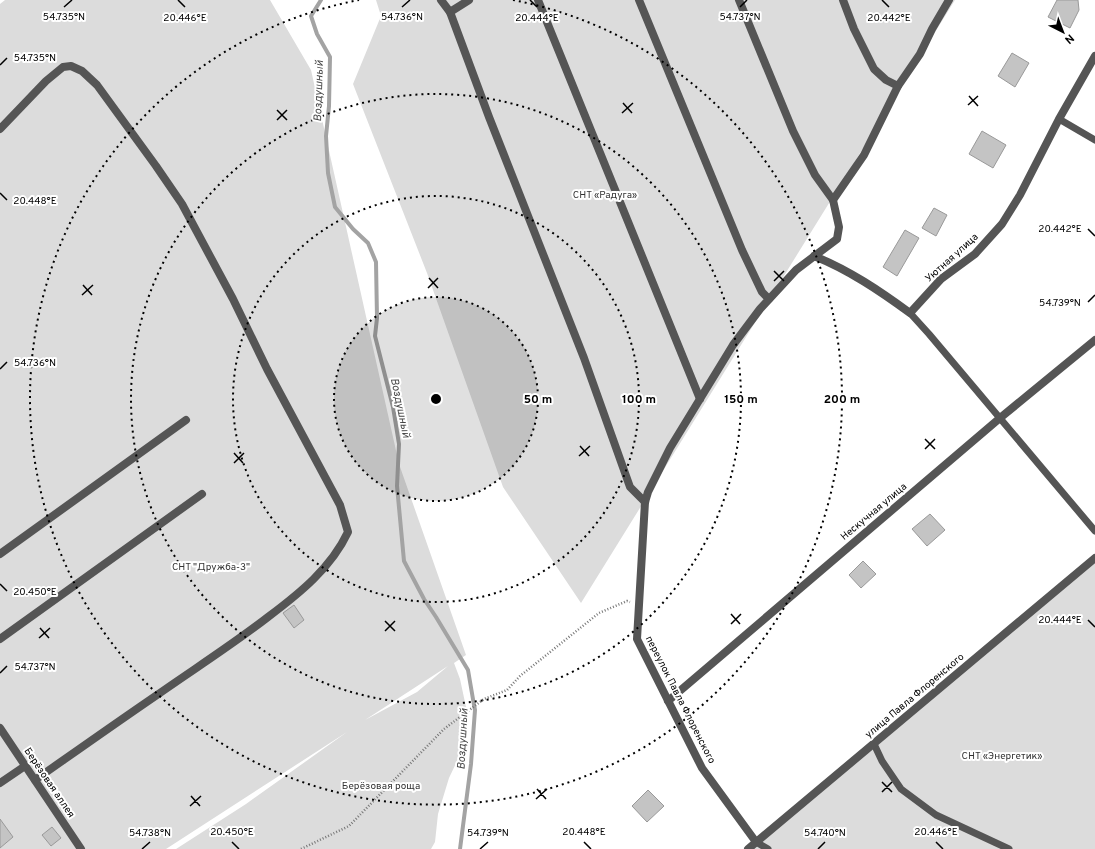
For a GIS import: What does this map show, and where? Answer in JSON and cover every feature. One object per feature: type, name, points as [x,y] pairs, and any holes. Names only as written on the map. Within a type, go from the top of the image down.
[{"type":"street","points":[[441,0],[450,12],[489,117],[590,373],[630,487],[645,502]]},
{"type":"street","points":[[450,12],[469,0]]},
{"type":"street","points":[[538,0],[700,399]]},
{"type":"street","points":[[639,0],[742,250],[762,292],[769,299]]},
{"type":"street","points":[[739,0],[793,131],[815,176],[833,200],[864,155],[898,86],[920,54],[932,29],[949,0]]},
{"type":"street","points":[[843,0],[854,29],[874,69],[886,80],[898,86]]},
{"type":"street","name":"Уютная улица","points":[[910,313],[941,278],[975,254],[1002,224],[1020,195],[1059,119],[1095,56]]},
{"type":"street","points":[[0,129],[46,81],[63,67],[71,66],[82,71],[97,85],[182,204],[233,299],[266,368],[340,505],[348,532],[341,547],[327,566],[292,599],[234,643],[156,695],[35,780]]},
{"type":"street","name":"переулок Павла Флоренского","points":[[756,842],[702,768],[637,639],[645,502],[648,492],[667,455],[733,345],[760,309],[796,270],[837,239],[839,227],[833,200]]},
{"type":"street","points":[[814,256],[832,263],[880,291],[910,313]]},
{"type":"street","name":"Нескучная улица","points":[[668,701],[1000,418],[1095,340]]},
{"type":"street","points":[[0,554],[186,420]]},
{"type":"street","points":[[0,639],[202,494]]},
{"type":"street","name":"улица Павла Флоренского","points":[[748,849],[1095,558]]},
{"type":"street","name":"Берёзовая аллея","points":[[0,728],[81,849]]},
{"type":"street","points":[[0,784],[25,766]]},
{"type":"lane","points":[[1059,119],[1095,140]]},
{"type":"lane","points":[[910,313],[1095,531]]},
{"type":"lane","points":[[874,744],[882,760],[901,789],[936,815],[1009,849]]},
{"type":"lane","points":[[756,842],[768,849]]},
{"type":"path","points":[[301,849],[349,826],[438,735],[484,699],[507,690],[520,676],[600,613],[627,601],[639,603]]},
{"type":"green space","name":"СНТ \"Дружба-3\"","points":[[5,0],[270,0],[311,70],[399,464],[466,655],[454,663],[460,679],[466,707],[459,757],[449,778],[438,814],[435,842],[431,849],[176,849],[246,804],[347,732],[166,849],[0,849],[0,4]],"holes":[[[448,666],[417,692],[365,720]]]},
{"type":"green space","name":"СНТ «Радуга»","points":[[376,0],[955,0],[581,603],[503,487],[427,273],[353,84],[381,16]]},
{"type":"green space","name":"СНТ «Энергетик»","points":[[1095,556],[1095,849],[746,849]]},
{"type":"building","points":[[1057,0],[1078,0],[1079,10],[1070,28],[1048,17]]},
{"type":"building","points":[[1012,53],[1029,63],[1015,87],[998,76]]},
{"type":"building","points":[[982,131],[1006,145],[993,168],[969,154]]},
{"type":"building","points":[[934,208],[947,215],[936,236],[922,228]]},
{"type":"building","points":[[905,230],[919,238],[897,276],[883,267]]},
{"type":"building","points":[[930,514],[945,530],[927,546],[912,529]]},
{"type":"building","points":[[863,561],[876,574],[861,588],[849,575]]},
{"type":"building","points":[[294,605],[304,620],[294,628],[283,613]]},
{"type":"building","points":[[648,790],[664,806],[647,822],[632,806]]},
{"type":"building","points":[[0,819],[13,837],[0,848]]},
{"type":"building","points":[[52,827],[61,838],[51,846],[42,835]]},
{"type":"waterway","name":"Воздушный","points":[[321,0],[311,16],[317,34],[330,57],[329,106],[326,136],[328,173],[335,207],[353,229],[368,243],[376,262],[377,318],[375,336],[393,407],[399,444],[397,486],[404,561],[424,599],[468,670],[475,710],[471,764],[460,849]]},
{"type":"park label","name":"Берёзовая роща","points":[[381,786]]}]
